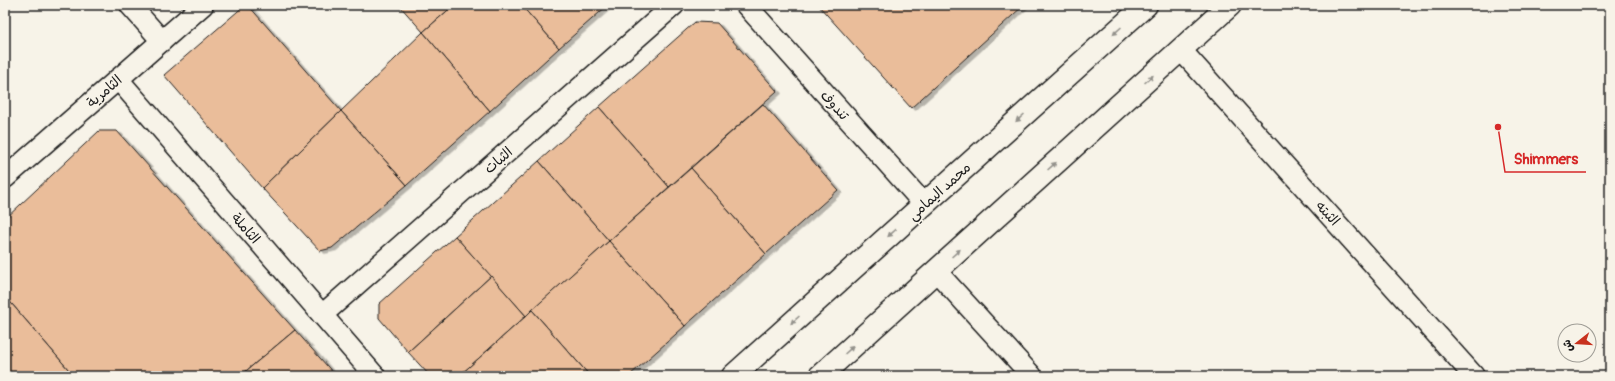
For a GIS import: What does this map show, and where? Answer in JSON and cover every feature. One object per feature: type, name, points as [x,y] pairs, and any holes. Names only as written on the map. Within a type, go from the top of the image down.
[{"type":"street","points":[[130,5],[162,41]]},
{"type":"street","name":"الثامرية","points":[[5,178],[203,5]]},
{"type":"street","name":"الثبات","points":[[322,315],[674,5]]},
{"type":"street","name":"تندوف","points":[[746,5],[924,204]]},
{"type":"street","name":"محمد اليمامي","points":[[733,376],[1146,5]]},
{"type":"street","points":[[820,376],[1230,5]]},
{"type":"street","name":"الثبته","points":[[1181,50],[1474,376]]},
{"type":"street","name":"الثاملة","points":[[118,79],[375,376]]},
{"type":"street","points":[[936,271],[1032,376]]},
{"type":"building","points":[[245,5],[248,5],[341,111],[262,188],[164,75]]},
{"type":"building","points":[[399,5],[454,5],[423,32]]},
{"type":"building","points":[[454,5],[521,5],[559,48],[490,111],[423,32]]},
{"type":"building","points":[[521,5],[608,5],[559,48]]},
{"type":"building","points":[[818,5],[1024,5],[911,108]]},
{"type":"building","points":[[695,22],[717,23],[777,91],[669,187],[599,107]]},
{"type":"building","points":[[423,32],[490,111],[407,185],[341,111]]},
{"type":"building","points":[[763,104],[838,190],[766,254],[691,168]]},
{"type":"building","points":[[599,107],[669,187],[609,241],[539,161]]},
{"type":"building","points":[[341,111],[407,185],[332,248],[320,251],[262,188]]},
{"type":"building","points":[[99,131],[117,131],[295,330],[240,376],[74,376],[5,296],[5,219]]},
{"type":"building","points":[[539,161],[609,241],[526,316],[455,236]]},
{"type":"building","points":[[691,168],[766,254],[685,326],[609,241]]},
{"type":"building","points":[[455,236],[491,276],[408,352],[379,318],[379,304]]},
{"type":"building","points":[[609,241],[685,326],[629,376],[590,376],[532,310]]},
{"type":"building","points":[[491,276],[526,316],[459,376],[430,376],[408,352]]},
{"type":"building","points":[[5,296],[74,376],[5,376]]},
{"type":"building","points":[[532,310],[590,376],[459,376],[526,316]]},
{"type":"building","points":[[295,330],[336,376],[240,376]]},
{"type":"place","name":"Shimmers","points":[[1498,127]]}]
